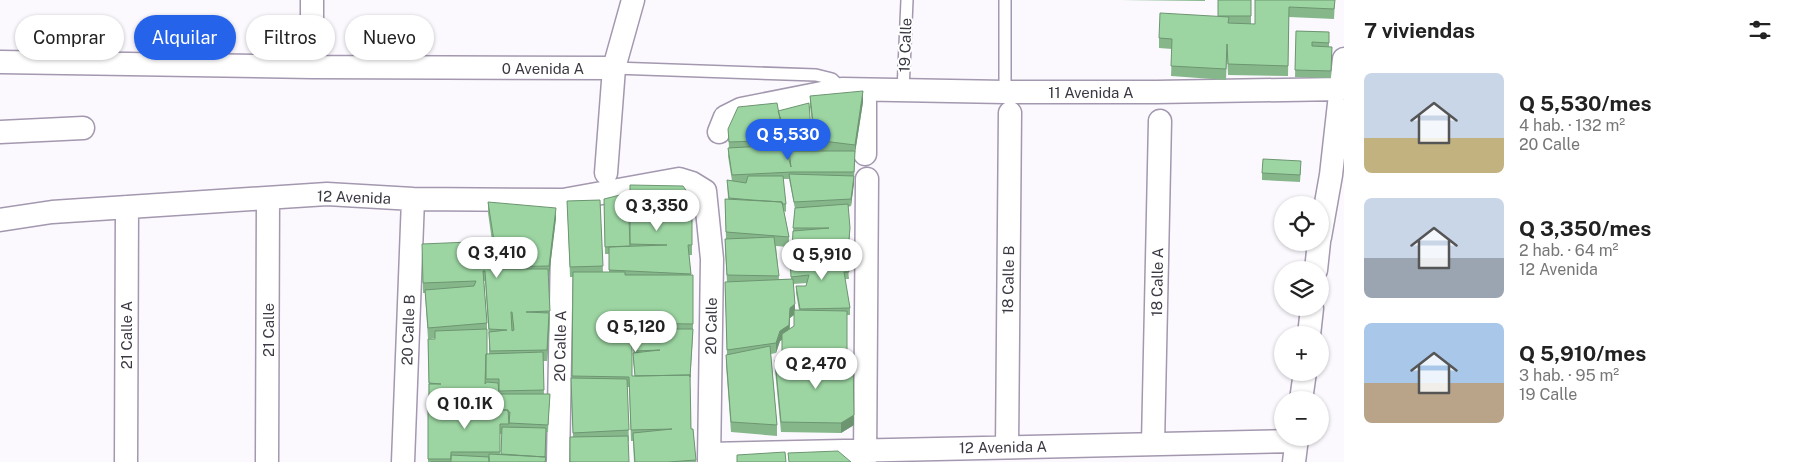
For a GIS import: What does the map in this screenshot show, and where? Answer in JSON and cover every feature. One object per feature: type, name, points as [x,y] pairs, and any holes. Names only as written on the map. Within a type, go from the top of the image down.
[{"type":"street","points":[[312,0],[312,66]]},
{"type":"street","points":[[606,173],[614,68],[633,0]]},
{"type":"street","points":[[1327,196],[1344,59]]},
{"type":"street","name":"0 Avenida A","points":[[0,62],[614,68]]},
{"type":"street","points":[[719,132],[725,117],[741,109],[842,88]]},
{"type":"street","name":"11 Avenida A","points":[[842,88],[903,91],[1008,103],[1156,92],[1341,88]]},
{"type":"street","points":[[865,90],[865,154]]},
{"type":"street","name":"18 Calle B","points":[[1007,447],[1008,103]]},
{"type":"street","name":"18 Calle A","points":[[1153,444],[1160,121]]},
{"type":"street","points":[[0,132],[83,128]]},
{"type":"street","name":"12 Avenida","points":[[0,220],[52,212],[327,194],[413,199],[563,200],[679,179],[705,190]]},
{"type":"street","points":[[865,456],[867,179]]},
{"type":"street","name":"20 Calle","points":[[705,190],[712,259],[709,458]]},
{"type":"street","name":"21 Calle","points":[[267,462],[268,198]]},
{"type":"street","name":"20 Calle B","points":[[403,462],[413,199]]},
{"type":"street","name":"20 Calle A","points":[[558,462],[563,200]]},
{"type":"street","name":"21 Calle A","points":[[126,462],[127,207]]},
{"type":"street","name":"12 Avenida A","points":[[709,458],[865,456],[1007,447],[1112,454],[1153,444],[1296,447]]},
{"type":"lane","name":"19 Calle","points":[[903,91],[907,0]]},
{"type":"lane","name":"18 Calle B","points":[[1005,0],[1008,103]]},
{"type":"lane","name":"0 Avenida A","points":[[614,68],[816,75],[832,79],[842,88]]},
{"type":"building","points":[[1218,0],[1251,0],[1251,16],[1218,16]]},
{"type":"building","points":[[1255,0],[1335,0],[1334,9],[1289,7],[1288,66],[1228,64],[1227,44],[1226,69],[1171,66],[1172,39],[1159,38],[1160,13],[1229,17],[1228,23],[1255,24]]},
{"type":"building","points":[[1296,31],[1329,32],[1329,43],[1312,42],[1312,46],[1332,47],[1331,71],[1295,70]]},
{"type":"building","points":[[863,91],[855,145],[815,140],[810,96]]},
{"type":"building","points":[[777,103],[784,140],[729,142],[728,129],[738,107]]},
{"type":"building","points":[[809,103],[812,146],[790,146],[778,111]]},
{"type":"building","points":[[785,145],[791,167],[789,151],[855,151],[854,172],[792,172],[732,175],[728,148]]},
{"type":"building","points":[[1263,159],[1301,161],[1300,175],[1262,173]]},
{"type":"building","points":[[789,174],[854,176],[851,199],[794,202]]},
{"type":"building","points":[[748,176],[783,176],[786,204],[782,204],[782,202],[729,198],[727,180],[746,183]]},
{"type":"building","points":[[630,185],[683,186],[692,199],[692,245],[688,245],[691,274],[609,270],[609,247],[667,245],[630,244]]},
{"type":"building","points":[[628,193],[630,246],[605,247],[604,199]]},
{"type":"building","points":[[725,199],[782,202],[789,237],[726,232]]},
{"type":"building","points":[[600,200],[603,266],[570,267],[567,201]]},
{"type":"building","points":[[488,202],[556,208],[549,266],[497,267],[494,251],[495,269],[548,269],[550,311],[526,312],[549,313],[547,350],[490,351],[489,332],[507,330],[489,329],[485,271],[483,271],[487,323],[428,328],[425,290],[474,286],[476,281],[423,283],[422,244],[494,241]],"holes":[[[511,312],[514,330],[512,331]]]},
{"type":"building","points":[[848,204],[850,228],[848,250],[792,252],[793,231],[829,228],[793,228],[795,208]]},
{"type":"building","points":[[774,237],[779,276],[727,275],[725,239]]},
{"type":"building","points":[[846,253],[849,272],[844,272],[850,308],[800,309],[796,286],[806,286],[809,275],[791,277],[790,256]]},
{"type":"building","points":[[573,272],[625,272],[625,275],[693,275],[693,324],[626,323],[626,330],[627,325],[632,325],[632,376],[690,375],[691,429],[693,429],[696,460],[635,462],[633,433],[672,429],[631,430],[629,377],[572,376]]},
{"type":"building","points":[[793,279],[795,304],[790,308],[789,325],[780,331],[776,343],[727,350],[725,282]]},
{"type":"building","points":[[794,310],[847,311],[847,352],[782,352],[782,334],[794,326]]},
{"type":"building","points":[[487,329],[485,384],[487,382],[498,383],[499,394],[550,394],[548,425],[509,423],[510,412],[508,410],[502,410],[502,405],[500,404],[488,405],[489,391],[485,391],[486,408],[429,408],[429,384],[441,384],[429,383],[428,339],[435,339],[435,331]]},
{"type":"building","points":[[634,329],[693,329],[690,377],[690,375],[635,376],[633,353],[660,350],[634,351]]},
{"type":"building","points":[[770,346],[777,425],[731,422],[726,355]]},
{"type":"building","points":[[543,352],[544,390],[499,391],[499,379],[486,379],[486,354]]},
{"type":"building","points":[[853,359],[854,415],[841,423],[781,422],[775,360]]},
{"type":"building","points":[[571,378],[627,379],[629,430],[573,433]]},
{"type":"building","points":[[489,404],[500,404],[500,410],[508,410],[509,424],[500,424],[500,452],[451,452],[451,459],[428,459],[428,408],[489,408]]},
{"type":"building","points":[[502,427],[546,428],[545,457],[501,454]]},
{"type":"building","points":[[628,436],[629,462],[570,462],[570,437]]},
{"type":"building","points":[[838,451],[851,462],[789,462],[788,453]]},
{"type":"building","points":[[785,452],[786,462],[737,462],[737,455]]},
{"type":"building","points":[[489,454],[546,457],[545,462],[489,462]]},
{"type":"building","points":[[451,455],[489,457],[489,462],[451,462]]}]
